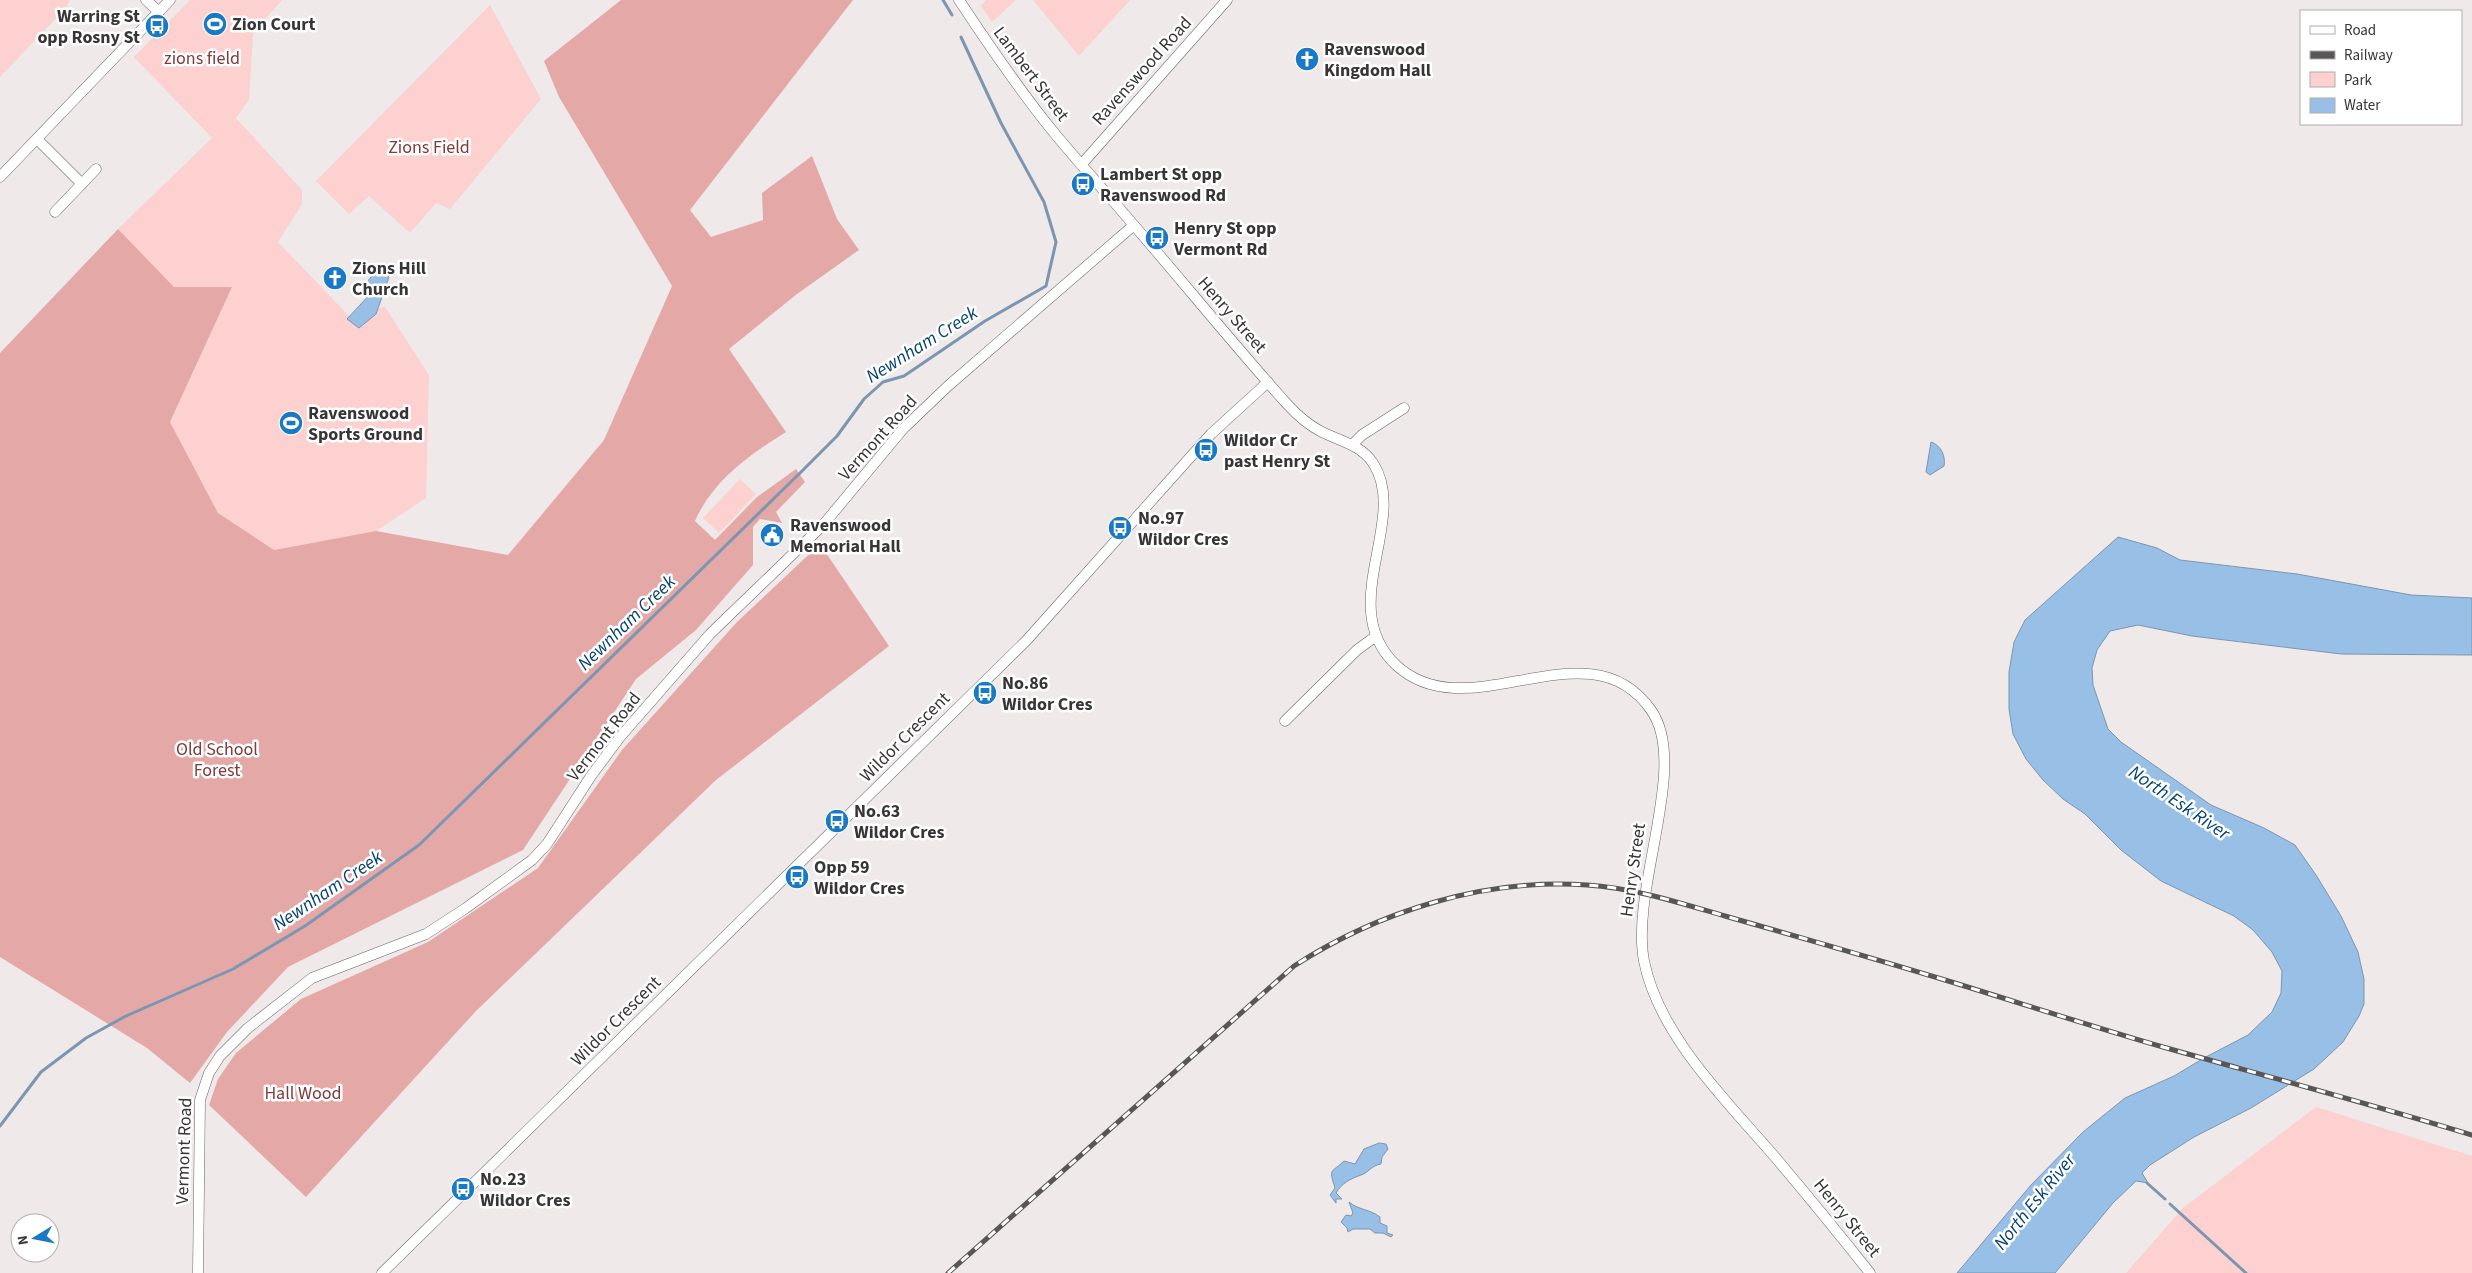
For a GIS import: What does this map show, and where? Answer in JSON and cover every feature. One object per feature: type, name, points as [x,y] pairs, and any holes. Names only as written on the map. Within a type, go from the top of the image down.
[{"type":"street","points":[[146,0],[158,12]]},
{"type":"street","points":[[0,177],[170,0]]},
{"type":"street","name":"Lambert Street","points":[[959,0],[1027,97],[1081,164]]},
{"type":"street","name":"Ravenswood Road","points":[[1081,164],[1227,0]]},
{"type":"street","points":[[37,139],[82,184]]},
{"type":"street","name":"Henry Street","points":[[1081,164],[1268,382],[1308,424],[1353,444],[1369,457],[1380,476],[1384,498],[1371,600],[1372,620],[1376,636],[1393,662],[1426,684],[1438,687],[1464,688],[1565,674],[1596,674],[1624,684],[1647,704],[1662,732],[1666,761],[1642,923],[1644,961],[1657,1002],[1668,1022],[1696,1063],[1870,1273]]},
{"type":"street","points":[[55,212],[96,170]]},
{"type":"street","name":"Vermont Road","points":[[198,1273],[200,1100],[209,1072],[220,1056],[248,1028],[312,978],[426,934],[466,908],[532,860],[547,844],[591,776],[620,737],[710,634],[823,525],[903,429],[948,386],[1134,225]]},
{"type":"street","name":"Wildor Crescent","points":[[382,1273],[1026,641],[1211,434],[1268,382]]},
{"type":"street","points":[[1353,444],[1362,435],[1404,408]]},
{"type":"street","points":[[1285,720],[1357,650],[1376,636]]},
{"type":"green space","points":[[0,0],[70,0],[65,9],[0,77]]},
{"type":"green space","name":"Zions Field","points":[[190,0],[282,0],[253,33],[249,100],[236,118],[302,190],[302,204],[278,242],[349,316],[385,307],[429,375],[426,498],[376,531],[274,550],[218,513],[170,422],[232,287],[174,287],[118,229],[212,138],[134,57]]},
{"type":"green space","name":"Old School Forest","points":[[621,0],[853,0],[690,210],[711,237],[763,220],[762,193],[812,156],[837,219],[859,250],[797,294],[729,349],[786,432],[733,470],[712,493],[695,521],[715,540],[757,497],[796,469],[805,482],[776,512],[782,523],[760,519],[753,527],[753,565],[696,630],[636,679],[523,850],[288,967],[227,1032],[190,1083],[147,1048],[0,957],[0,353],[118,229],[174,287],[232,287],[170,422],[218,513],[274,550],[376,531],[508,555],[604,440],[672,286],[559,97],[544,61]]},
{"type":"green space","points":[[986,0],[1016,0],[992,22],[981,6]]},
{"type":"green space","points":[[1033,0],[1130,0],[1079,56]]},
{"type":"green space","name":"Zions Field","points":[[490,5],[541,99],[450,209],[436,203],[410,233],[369,196],[349,214],[316,181]]},
{"type":"green space","points":[[740,479],[756,494],[719,533],[703,518]]},
{"type":"green space","name":"Hall Wood","points":[[820,544],[889,646],[716,780],[476,1011],[306,1197],[209,1105],[218,1079],[236,1053],[301,999],[428,942],[538,868],[622,750],[737,622]]},
{"type":"green space","points":[[2316,1107],[2472,1156],[2472,1273],[2126,1273],[2183,1208]]},
{"type":"water","points":[[379,267],[389,277],[376,314],[359,328],[347,319],[373,291],[367,282]]},
{"type":"water","points":[[1931,442],[1940,449],[1943,455],[1944,466],[1930,475],[1926,472]]},
{"type":"water","name":"North Esk River","points":[[2118,537],[2157,548],[2180,560],[2297,574],[2411,595],[2472,598],[2472,655],[2341,654],[2192,636],[2138,625],[2110,631],[2097,650],[2092,668],[2093,685],[2108,729],[2121,742],[2211,805],[2264,828],[2295,845],[2341,916],[2358,952],[2364,979],[2364,1004],[2343,1042],[2314,1069],[2251,1108],[2194,1137],[2150,1165],[2142,1173],[2148,1183],[2136,1181],[2113,1203],[2055,1273],[1957,1273],[2031,1185],[2083,1132],[2125,1098],[2174,1076],[2248,1035],[2272,1012],[2281,993],[2282,971],[2272,952],[2253,930],[2234,916],[2161,881],[2121,850],[2085,814],[2063,799],[2043,780],[2026,759],[2013,734],[2009,709],[2009,672],[2014,642],[2025,620]]},
{"type":"water","points":[[1379,1143],[1386,1144],[1388,1149],[1382,1157],[1381,1164],[1344,1184],[1336,1193],[1342,1199],[1336,1199],[1336,1203],[1330,1195],[1335,1188],[1332,1171],[1344,1161],[1355,1164],[1364,1149]]},
{"type":"water","points":[[1349,1202],[1380,1217],[1380,1223],[1387,1226],[1387,1233],[1393,1235],[1391,1237],[1383,1233],[1375,1233],[1370,1229],[1353,1229],[1348,1232],[1341,1222],[1346,1215],[1351,1216],[1353,1213]]},
{"type":"waterway","name":"Newnham Creek","points":[[943,0],[952,15]]},
{"type":"waterway","name":"Newnham Creek","points":[[0,1126],[41,1072],[86,1038],[126,1016],[233,969],[305,926],[419,845],[800,473],[837,436],[864,399],[883,382],[904,376],[985,321],[1046,286],[1056,242],[1044,202],[1001,123],[961,37]]},
{"type":"waterway","points":[[2147,1183],[2165,1199]]},
{"type":"waterway","points":[[2170,1204],[2246,1273]]},
{"type":"railway","points":[[948,1273],[1294,966],[1327,946],[1397,914],[1434,902],[1510,887],[1549,884],[1587,885],[1622,889],[1657,897],[1918,972],[2108,1031],[2472,1135]]},
{"type":"place","name":"Zion Court","points":[[215,24]]},
{"type":"place","name":"Warring St opp Rosny St","points":[[157,26]]},
{"type":"place","name":"Ravenswood Kingdom Hall","points":[[1307,59]]},
{"type":"place","name":"Lambert St opp Ravenswood Rd","points":[[1083,184]]},
{"type":"place","name":"Henry St opp Vermont Rd","points":[[1157,238]]},
{"type":"place","name":"Zions Hill Church","points":[[335,278]]},
{"type":"place","name":"Ravenswood Sports Ground","points":[[291,423]]},
{"type":"place","name":"Wildor Cr past Henry St","points":[[1206,450]]},
{"type":"place","name":"No.97 Wildor Cres","points":[[1120,528]]},
{"type":"place","name":"Ravenswood Memorial Hall","points":[[772,535]]},
{"type":"place","name":"No.86 Wildor Cres","points":[[985,693]]},
{"type":"place","name":"No.63 Wildor Cres","points":[[837,821]]},
{"type":"place","name":"Opp 59 Wildor Cres","points":[[797,877]]},
{"type":"place","name":"No.23 Wildor Cres","points":[[463,1189]]},
{"type":"park label","name":"zions field","points":[[202,58]]}]
